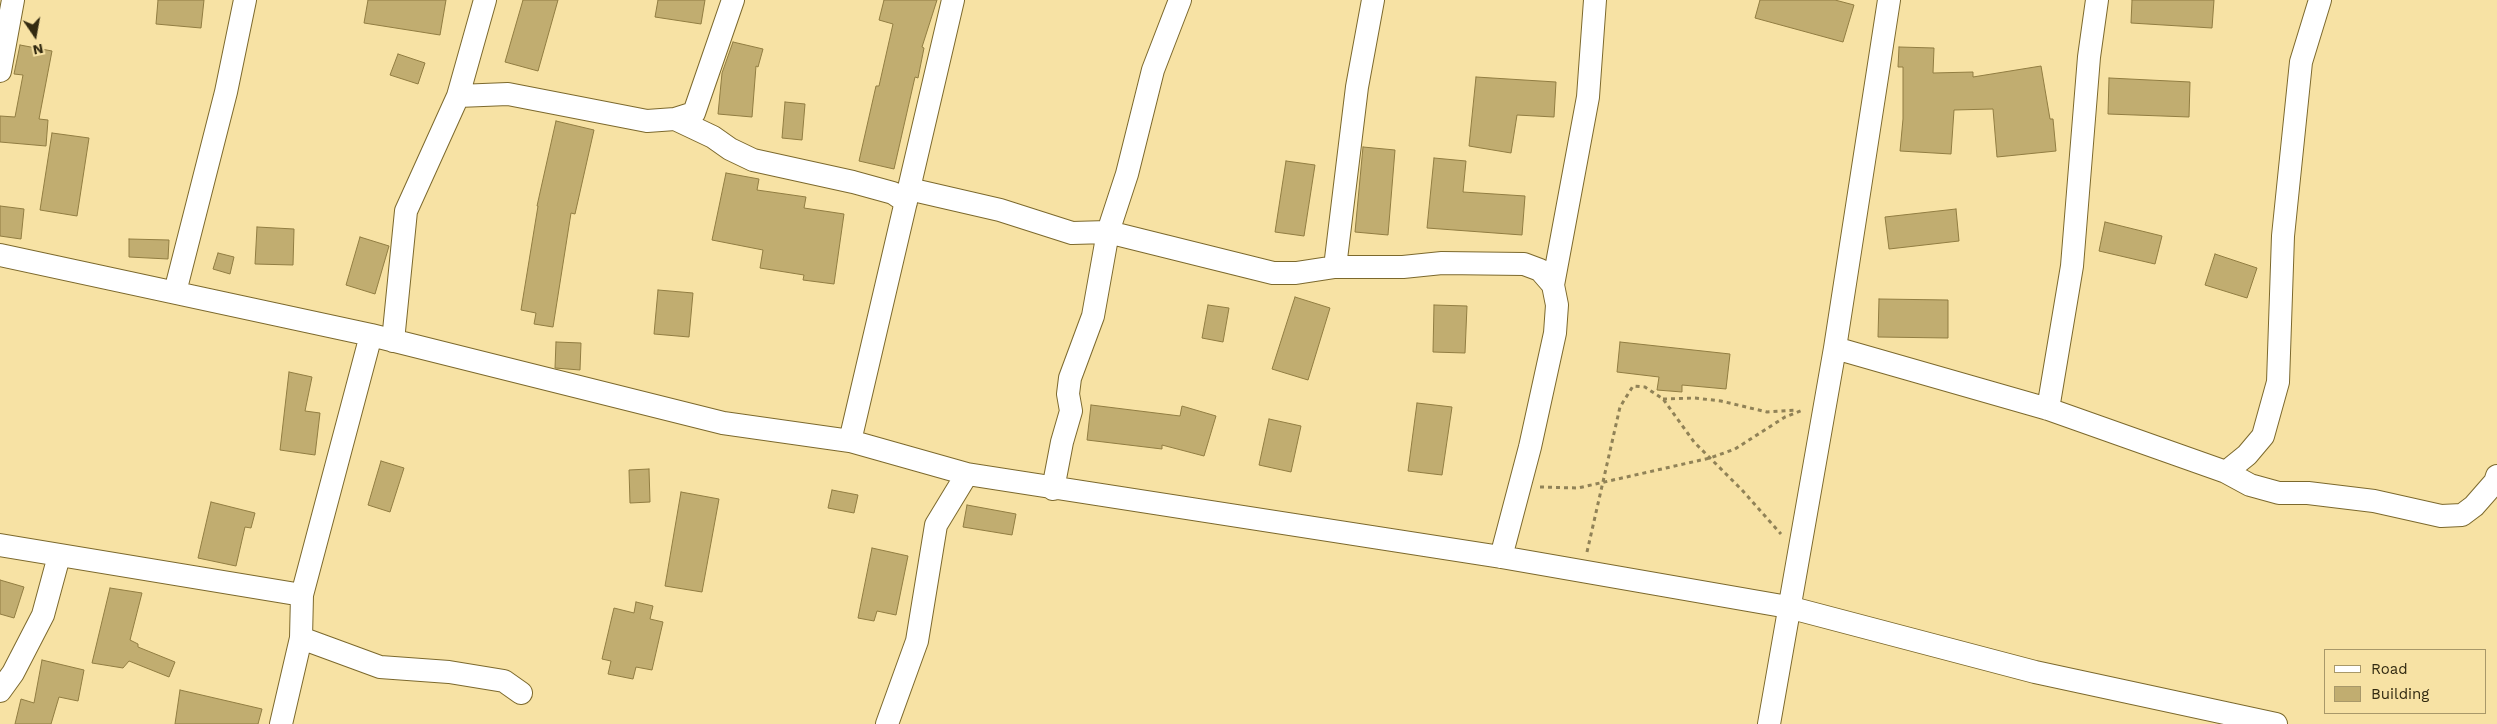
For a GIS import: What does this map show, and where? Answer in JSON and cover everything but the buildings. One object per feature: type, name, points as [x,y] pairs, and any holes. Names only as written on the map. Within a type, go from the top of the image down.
[{"type":"street","points":[[0,71],[13,0]]},
{"type":"street","points":[[175,292],[226,92],[245,0]]},
{"type":"street","points":[[393,341],[406,211],[458,96],[485,0]]},
{"type":"street","points":[[458,96],[508,94],[647,121],[675,119],[694,113],[732,0]]},
{"type":"street","points":[[850,441],[953,0]]},
{"type":"street","points":[[1053,488],[1062,442],[1071,411],[1068,394],[1070,378],[1093,316],[1108,232],[1127,174],[1153,70],[1180,0]]},
{"type":"street","points":[[1335,267],[1357,86],[1373,0]]},
{"type":"street","points":[[1501,557],[1519,490],[1555,333],[1557,305],[1553,285],[1588,97],[1595,0]]},
{"type":"street","points":[[1769,724],[1788,607],[1835,348],[1889,0]]},
{"type":"street","points":[[2048,409],[2072,266],[2089,57],[2097,0]]},
{"type":"street","points":[[2226,472],[2247,454],[2263,436],[2278,382],[2283,236],[2301,62],[2320,0]]},
{"type":"street","points":[[675,119],[706,132],[753,160],[853,182],[893,193],[1000,210],[1072,233],[1108,232],[1273,273],[1296,273],[1335,267],[1403,267],[1442,263],[1524,264],[1540,270],[1553,285]]},
{"type":"street","points":[[0,255],[371,334],[723,423],[850,441],[966,474],[1501,557],[1788,607],[2035,672],[2276,724]]},
{"type":"street","points":[[281,724],[302,638],[302,595],[371,334]]},
{"type":"street","points":[[1835,348],[2048,409],[2226,472],[2250,484],[2279,493],[2308,493],[2374,502],[2441,516],[2462,515],[2495,482],[2497,476]]},
{"type":"street","points":[[887,724],[917,641],[936,525],[966,474]]},
{"type":"street","points":[[0,545],[302,595]]},
{"type":"street","points":[[0,691],[13,673],[43,615],[59,556]]},
{"type":"street","points":[[302,638],[380,667],[449,672],[504,681],[521,693]]},
{"type":"path","points":[[1583,572],[1620,407],[1633,386],[1645,387],[1663,399],[1694,442],[1798,552]]},
{"type":"path","points":[[1663,399],[1703,399],[1767,412],[1824,411]]},
{"type":"path","points":[[1519,490],[1536,486],[1578,488],[1710,458],[1735,449],[1771,425],[1800,410]]}]
